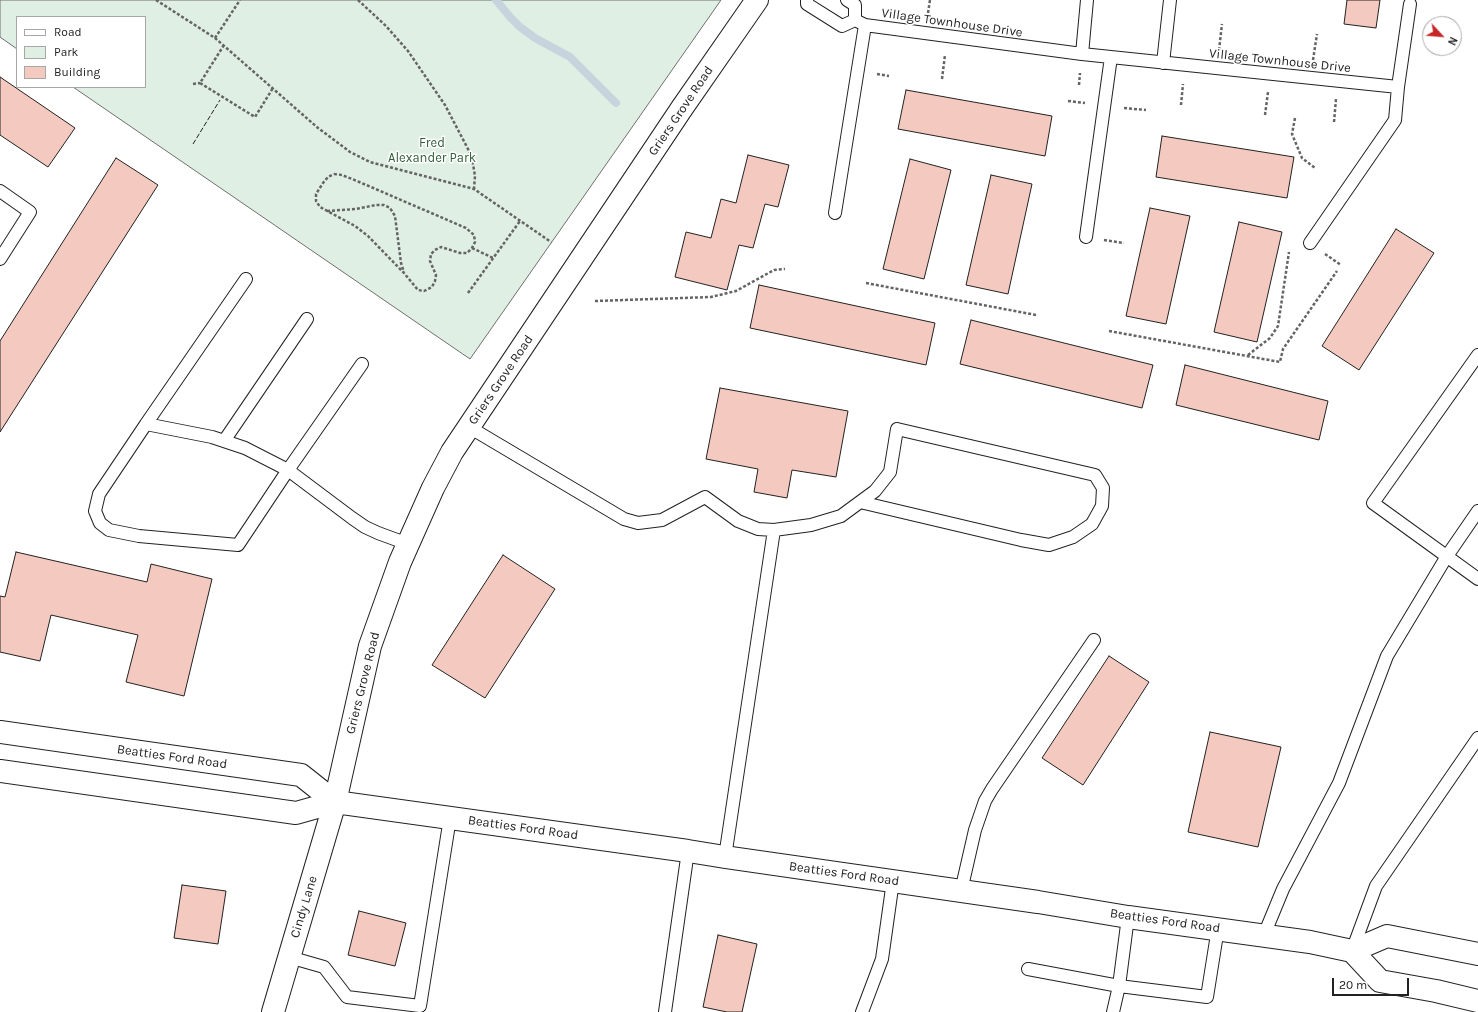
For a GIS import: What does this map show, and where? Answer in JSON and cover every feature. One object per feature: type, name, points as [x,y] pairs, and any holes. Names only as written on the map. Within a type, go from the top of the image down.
[{"type":"main road","name":"Griers Grove Road","points":[[336,802],[370,646],[400,562],[433,488],[452,452],[669,128],[757,0]]},
{"type":"main road","name":"Beatties Ford Road","points":[[0,732],[301,775],[336,802]]},
{"type":"main road","name":"Beatties Ford Road","points":[[0,771],[296,813],[336,802],[688,851],[1038,902],[1128,917],[1218,928],[1310,942],[1352,951]]},
{"type":"main road","name":"Cindy Lane","points":[[273,1012],[336,802]]},
{"type":"main road","points":[[1478,954],[1387,936],[1352,951],[1380,982],[1436,991],[1478,1001]]},
{"type":"lane","points":[[807,0],[807,4],[842,26],[860,23],[855,6],[847,0]]},
{"type":"lane","points":[[1082,54],[1087,0]]},
{"type":"lane","points":[[1163,63],[1170,0]]},
{"type":"lane","points":[[1310,243],[1395,120],[1398,87],[1410,4]]},
{"type":"lane","name":"Village Townhouse Drive","points":[[835,213],[860,23],[1082,54],[1398,87]]},
{"type":"lane","points":[[1086,237],[1111,57]]},
{"type":"lane","points":[[0,190],[30,212],[0,260]]},
{"type":"lane","points":[[246,279],[99,494],[96,511],[100,522],[109,530],[139,536],[238,545],[362,364]]},
{"type":"lane","points":[[224,441],[307,319]]},
{"type":"lane","points":[[1478,355],[1373,503],[1478,579]]},
{"type":"lane","points":[[146,424],[212,437],[245,448],[288,470],[365,527],[408,544]]},
{"type":"lane","points":[[469,427],[624,519],[638,523],[662,520],[705,498],[738,521],[758,529],[774,530],[811,525],[841,516],[874,491],[890,472],[897,429],[1095,475],[1103,488],[1102,506],[1092,524],[1074,537],[1049,545],[1021,540],[860,502]]},
{"type":"lane","points":[[1264,935],[1283,889],[1339,782],[1386,656],[1447,556],[1478,511]]},
{"type":"lane","points":[[724,857],[774,530]]},
{"type":"lane","points":[[961,891],[975,830],[992,789],[1094,640]]},
{"type":"lane","points":[[1352,951],[1376,886],[1478,738]]},
{"type":"lane","points":[[289,957],[324,967],[347,997],[420,1006],[450,818]]},
{"type":"lane","points":[[666,1012],[688,851]]},
{"type":"lane","points":[[862,1012],[882,959],[893,881]]},
{"type":"lane","points":[[1113,1012],[1119,986],[1128,917]]},
{"type":"lane","points":[[1028,969],[1119,986],[1207,997],[1218,928]]},
{"type":"path","points":[[156,0],[224,45],[318,128],[350,152],[370,162],[474,189],[551,242]]},
{"type":"path","points":[[215,38],[240,0]]},
{"type":"path","points":[[358,0],[386,26],[408,51],[445,105],[468,149],[475,176],[474,189]]},
{"type":"path","points":[[1217,68],[1222,24]]},
{"type":"path","points":[[1311,78],[1317,34]]},
{"type":"path","points":[[942,79],[947,36]]},
{"type":"path","points":[[200,83],[224,45]]},
{"type":"path","points":[[193,84],[200,83],[255,117],[273,88]]},
{"type":"path","points":[[1295,118],[1292,134],[1302,158],[1315,168]]},
{"type":"path","points":[[334,174],[342,175],[466,228],[474,235],[475,242],[467,253],[460,253],[441,247],[435,250],[431,254],[430,260],[436,275],[435,282],[432,287],[424,291],[418,290],[404,273],[368,236],[355,226],[327,211],[320,207],[316,201],[316,194],[323,182],[328,177],[334,174]]},
{"type":"path","points":[[327,211],[356,209],[376,205],[384,205],[390,208],[395,216],[404,273]]},
{"type":"path","points":[[468,293],[520,221]]},
{"type":"path","points":[[472,248],[493,258]]},
{"type":"path","points":[[1247,356],[1270,338],[1278,326],[1289,252]]},
{"type":"path","points":[[595,301],[711,297],[736,290],[774,270],[785,269]]},
{"type":"path","points":[[1109,331],[1280,362],[1283,349],[1337,271]]},
{"type":"path","points":[[866,283],[1036,315]]},
{"type":"green space","name":"Fred Alexander Park","points":[[0,0],[721,0],[470,359],[74,88],[146,88],[146,16],[16,16],[16,48],[0,37]]},
{"type":"building","points":[[1347,0],[1380,0],[1376,28],[1344,24]]},
{"type":"building","points":[[0,77],[75,128],[48,167],[0,135]]},
{"type":"building","points":[[906,90],[1052,116],[1045,156],[898,129]]},
{"type":"building","points":[[1162,136],[1294,157],[1287,198],[1156,177]]},
{"type":"building","points":[[748,155],[789,165],[778,207],[765,204],[753,248],[739,245],[727,290],[675,277],[686,232],[711,238],[721,199],[736,203]]},
{"type":"building","points":[[116,158],[158,185],[0,432],[0,341]]},
{"type":"building","points":[[910,159],[951,170],[924,279],[883,269]]},
{"type":"building","points":[[991,175],[1032,184],[1008,294],[966,285]]},
{"type":"building","points":[[1150,208],[1190,216],[1166,324],[1126,316]]},
{"type":"building","points":[[1239,222],[1282,232],[1257,342],[1214,332]]},
{"type":"building","points":[[1396,229],[1434,253],[1359,370],[1322,346]]},
{"type":"building","points":[[759,285],[935,323],[926,365],[750,328]]},
{"type":"building","points":[[971,320],[1153,365],[1142,408],[960,364]]},
{"type":"building","points":[[1185,365],[1328,401],[1319,440],[1176,405]]},
{"type":"building","points":[[720,388],[848,411],[836,477],[792,470],[787,498],[754,492],[758,469],[706,459]]},
{"type":"building","points":[[16,552],[147,582],[151,564],[212,579],[184,696],[126,682],[138,635],[51,615],[40,661],[0,652],[0,596],[5,597]]},
{"type":"building","points":[[503,555],[555,589],[485,698],[432,665]]},
{"type":"building","points":[[1109,656],[1149,682],[1083,785],[1042,758]]},
{"type":"building","points":[[1210,732],[1281,747],[1258,847],[1188,832]]},
{"type":"building","points":[[182,885],[226,891],[218,944],[174,938]]},
{"type":"building","points":[[359,911],[406,923],[395,966],[348,955]]},
{"type":"building","points":[[718,935],[757,944],[742,1012],[727,1012],[703,1007]]},
{"type":"waterway","points":[[496,0],[520,27],[535,38],[570,57],[616,103]]},
{"type":"fence","points":[[193,144],[220,100]]}]
